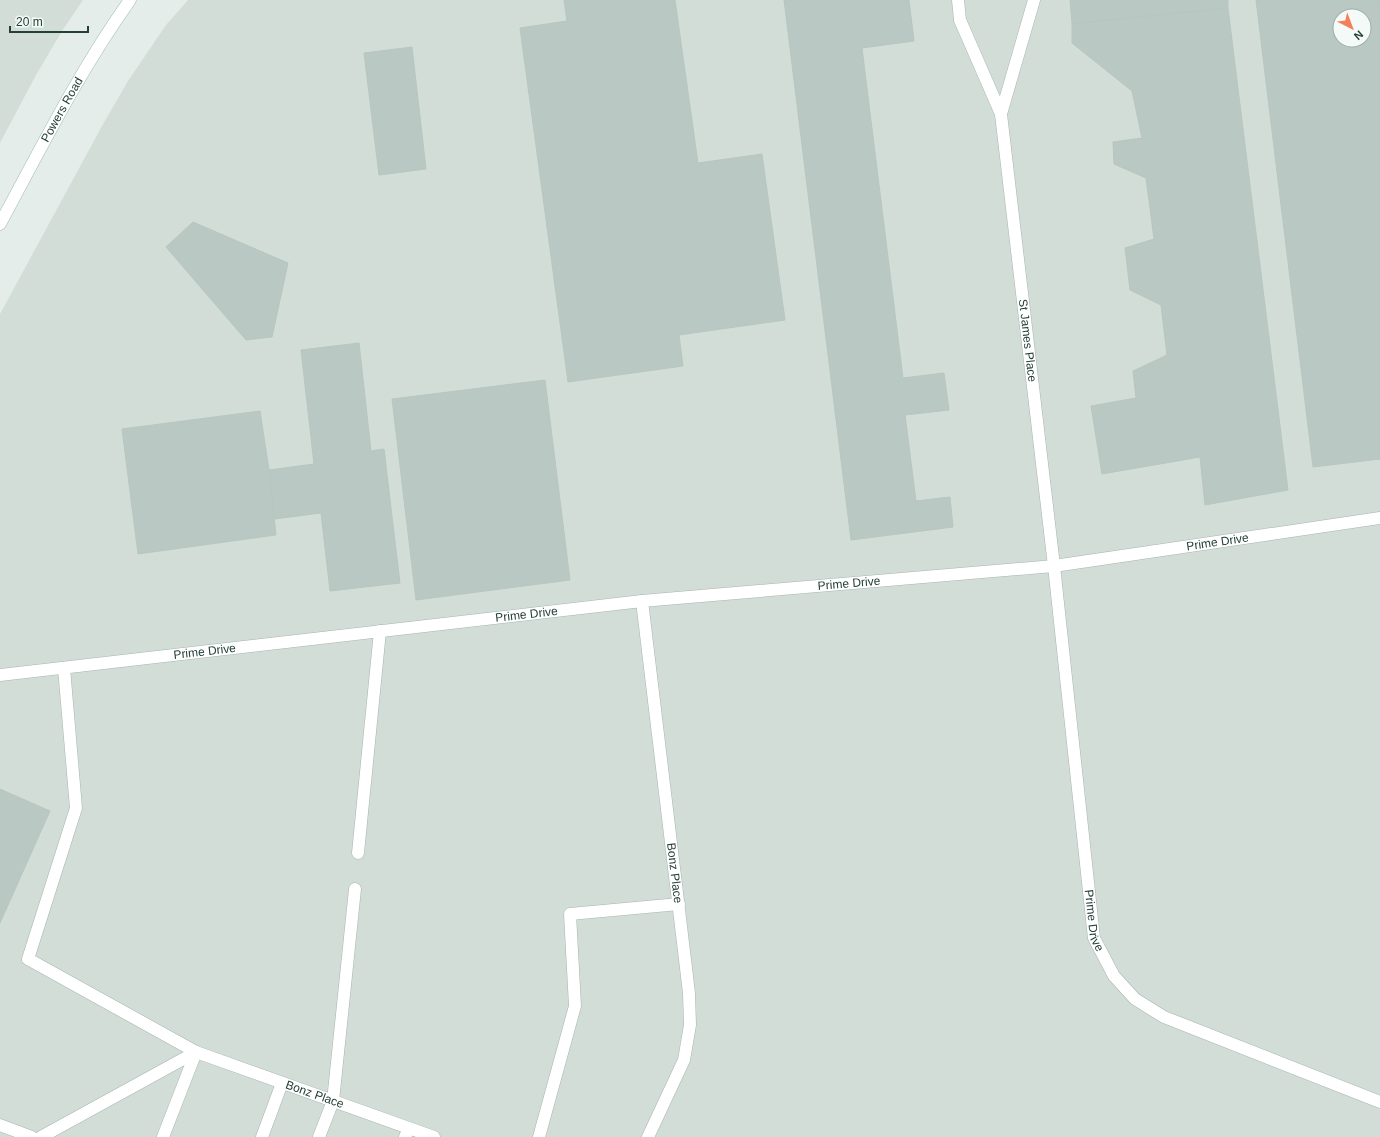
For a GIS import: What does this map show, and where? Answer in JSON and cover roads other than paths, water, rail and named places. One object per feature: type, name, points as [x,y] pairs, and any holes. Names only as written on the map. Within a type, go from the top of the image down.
[{"type":"street","name":"Powers Road","points":[[0,224],[72,91],[107,32],[130,0]]},
{"type":"street","points":[[958,0],[960,20],[1001,114]]},
{"type":"street","points":[[1001,114],[1034,0]]},
{"type":"street","name":"St James Place","points":[[1001,114],[1054,566]]},
{"type":"street","name":"Prime Drive","points":[[0,675],[642,601],[1054,566],[1380,518]]},
{"type":"street","name":"Prime Drive","points":[[1054,566],[1094,938],[1114,976],[1135,999],[1164,1017],[1380,1102]]},
{"type":"street","name":"Bonz Place","points":[[642,601],[679,904],[689,993],[690,1025],[684,1060],[648,1137]]},
{"type":"street","points":[[358,853],[380,631]]},
{"type":"street","name":"Bonz Place","points":[[64,668],[76,808],[28,959],[196,1052],[333,1101],[407,1133],[434,1137]]},
{"type":"street","points":[[319,1137],[333,1101],[355,889]]},
{"type":"street","points":[[539,1137],[575,1006],[570,914],[679,904]]},
{"type":"street","points":[[41,1137],[196,1052]]},
{"type":"street","points":[[163,1137],[196,1052]]},
{"type":"street","points":[[262,1137],[282,1083]]},
{"type":"street","points":[[0,1124],[32,1137]]}]
